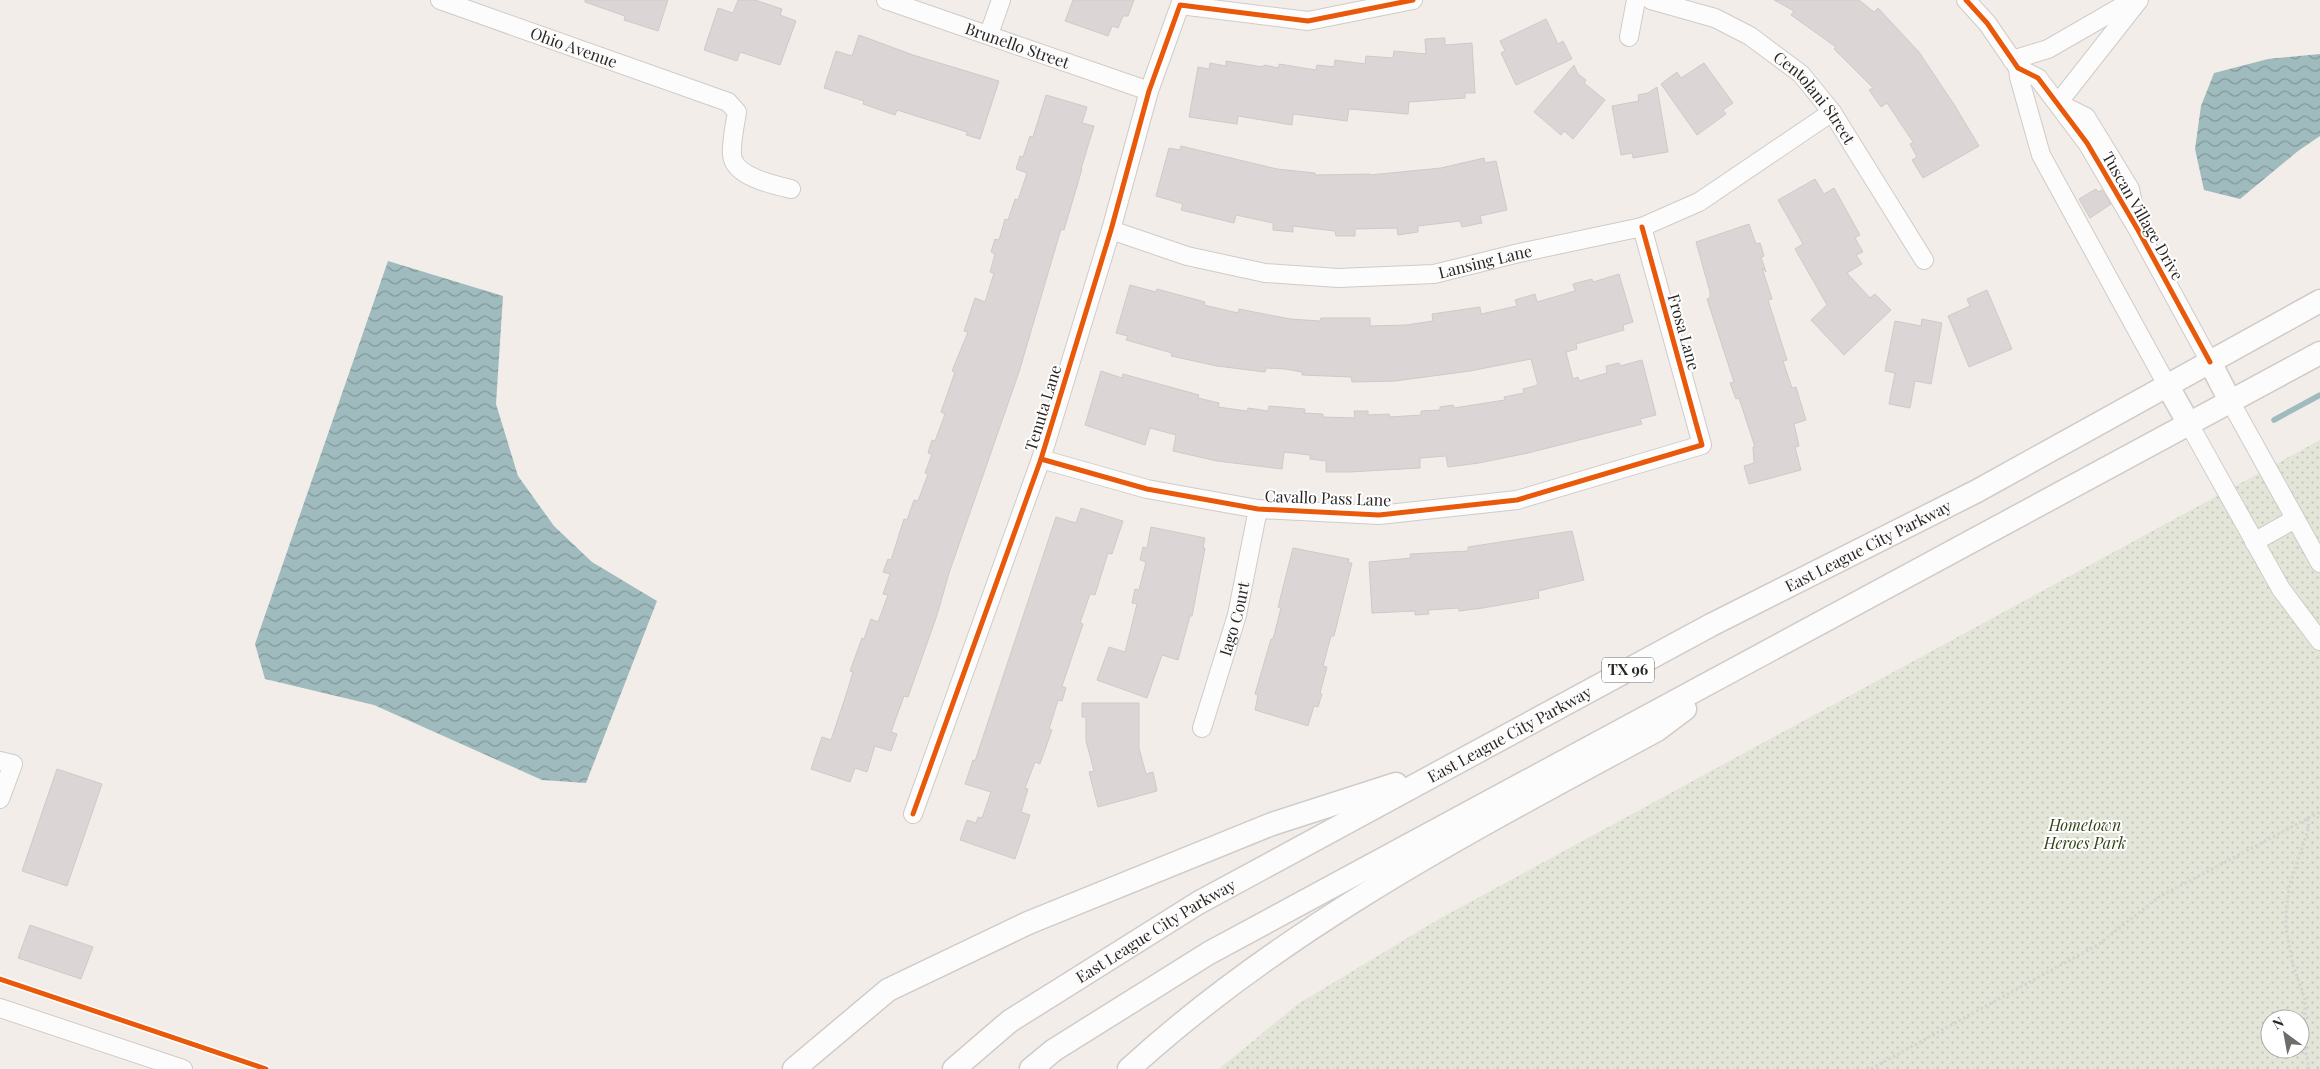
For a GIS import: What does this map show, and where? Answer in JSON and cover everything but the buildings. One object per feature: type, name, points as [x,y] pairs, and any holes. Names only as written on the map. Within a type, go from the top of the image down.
[{"type":"main road","name":"East League City Parkway","points":[[954,1069],[1010,1021],[1198,903],[1711,625],[1977,491],[2320,301]]},
{"type":"main road","points":[[1031,1069],[1054,1050],[1209,953],[2320,353]]},
{"type":"main road","points":[[2210,362],[2230,401]]},
{"type":"main road","points":[[2167,385],[2189,424]]},
{"type":"main road","points":[[1129,1069],[1193,1015],[1336,913],[1417,862],[1657,730],[1762,654]]},
{"type":"main road","points":[[794,1069],[888,990],[1028,923],[1272,824],[1449,767]]},
{"type":"street","name":"Ohio Avenue","points":[[440,0],[728,102],[737,112],[732,157],[741,172],[766,184],[791,189]]},
{"type":"street","name":"Brunello Street","points":[[886,0],[989,34],[1148,91]]},
{"type":"street","points":[[989,34],[1001,0]]},
{"type":"street","name":"Tenuta Lane","points":[[913,814],[1041,459],[1111,230],[1148,91],[1180,5],[1308,21],[1413,0]]},
{"type":"street","points":[[1629,37],[1636,0]]},
{"type":"street","name":"Centolani Street","points":[[1651,0],[1715,18],[1750,36],[1800,74],[1832,112],[1924,260]]},
{"type":"street","name":"Tuscan Village Drive","points":[[1966,0],[1987,23],[2015,64],[2041,155],[2167,385]]},
{"type":"street","points":[[2015,64],[2048,49],[2133,0]]},
{"type":"street","points":[[2058,103],[2139,0]]},
{"type":"street","name":"Tuscan Village Drive","points":[[2015,64],[2038,78],[2086,143],[2138,230],[2210,362]]},
{"type":"street","name":"Lansing Lane","points":[[1111,230],[1187,256],[1266,272],[1338,278],[1434,274],[1519,253],[1642,227],[1699,202],[1832,112]]},
{"type":"street","name":"Frosa Lane","points":[[1642,227],[1702,445]]},
{"type":"street","points":[[2230,401],[2320,563]]},
{"type":"street","points":[[2189,424],[2281,589],[2320,642]]},
{"type":"street","name":"Cavallo Pass Lane","points":[[1041,459],[1147,489],[1258,509],[1379,515],[1517,500],[1702,445]]},
{"type":"street","name":"Iago Court","points":[[1202,728],[1237,616],[1258,509]]},
{"type":"street","points":[[2254,542],[2295,519]]},
{"type":"street","points":[[0,761],[13,764],[0,799]]},
{"type":"street","points":[[0,1008],[183,1069]]},
{"type":"path","points":[[1870,1069],[2098,944],[2159,897],[2320,812]]},
{"type":"path","points":[[2307,819],[2309,827],[2289,887],[2286,929],[2292,965],[2305,999],[2305,1049],[2309,1069]]},
{"type":"green space","name":"Hometown Heroes Park","points":[[2320,440],[2320,1069],[1219,1069],[1298,1004],[1439,919]]},
{"type":"water","points":[[2320,54],[2320,136],[2298,151],[2240,199],[2204,190],[2195,149],[2201,106],[2214,73],[2268,59]]},
{"type":"water","points":[[388,261],[503,296],[496,404],[518,476],[554,526],[592,562],[657,601],[586,783],[542,780],[374,705],[265,679],[255,644]]},
{"type":"waterway","points":[[2274,420],[2320,395]]},
{"type":"cycle path","points":[[913,814],[1041,459],[1111,230],[1149,91],[1180,5],[1308,21],[1413,0]]},
{"type":"cycle path","points":[[1966,0],[1987,23],[2018,68],[2038,78],[2087,143],[2138,230],[2210,362]]},
{"type":"cycle path","points":[[1041,459],[1147,489],[1258,509],[1379,515],[1517,500],[1702,445],[1642,227]]},
{"type":"cycle path","points":[[0,979],[266,1069]]}]
